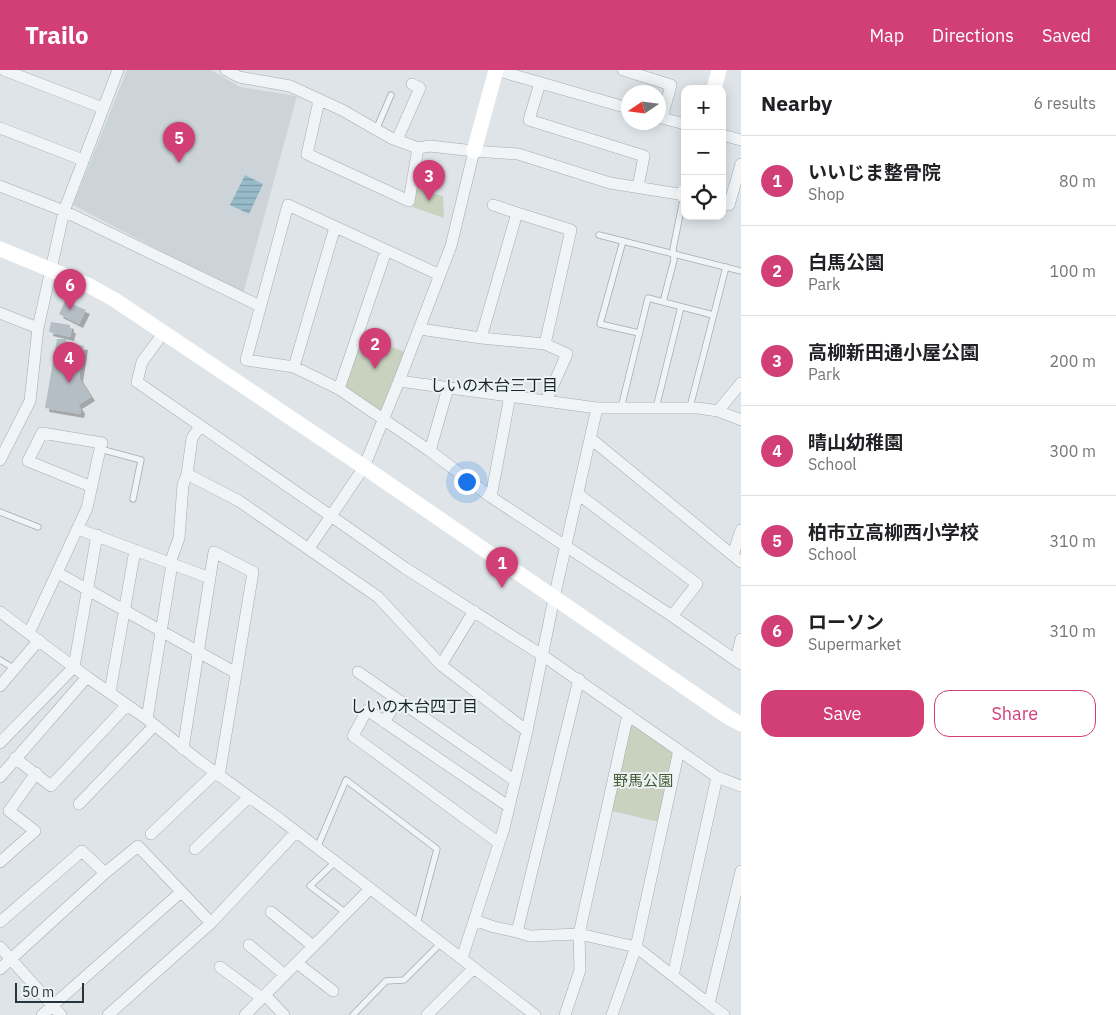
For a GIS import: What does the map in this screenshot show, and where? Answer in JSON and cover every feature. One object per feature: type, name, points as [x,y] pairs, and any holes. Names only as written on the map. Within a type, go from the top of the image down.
[{"type":"street","points":[[4,70],[103,108]]},
{"type":"street","points":[[0,460],[4,444],[30,401],[38,328],[64,211],[118,70]]},
{"type":"street","points":[[226,70],[239,77],[290,86],[342,110],[376,130],[418,148],[430,146],[518,154],[610,183],[681,193]]},
{"type":"street","points":[[309,548],[364,467],[420,329],[452,246],[474,151],[496,70],[621,106]]},
{"type":"street","points":[[623,70],[671,85],[666,100]]},
{"type":"street","points":[[715,85],[719,70]]},
{"type":"street","points":[[540,82],[529,120],[644,156],[638,186]]},
{"type":"street","points":[[397,140],[420,88],[412,84]]},
{"type":"street","points":[[319,101],[307,154],[409,202],[418,148]]},
{"type":"street","points":[[666,119],[681,123]]},
{"type":"street","points":[[0,128],[83,160]]},
{"type":"street","points":[[726,135],[740,137]]},
{"type":"street","points":[[731,206],[741,164]]},
{"type":"street","points":[[0,186],[64,211],[260,306]]},
{"type":"street","points":[[440,276],[288,205],[246,360],[294,367],[339,389],[430,451],[491,497],[672,616],[738,662],[741,640]]},
{"type":"street","points":[[493,205],[572,230],[545,344]]},
{"type":"street","points":[[481,338],[517,213]]},
{"type":"street","points":[[294,367],[335,227]]},
{"type":"street","points":[[0,249],[52,269],[88,285],[115,300],[364,467],[728,718],[741,724]]},
{"type":"street","points":[[339,389],[386,252]]},
{"type":"street","points":[[0,313],[38,328]]},
{"type":"street","points":[[420,329],[481,338],[545,344],[567,354],[546,401]]},
{"type":"street","points":[[164,332],[142,362],[138,382],[405,568],[578,679],[717,777],[741,786]]},
{"type":"street","points":[[399,381],[597,408],[690,407],[718,411],[741,420]]},
{"type":"street","points":[[718,411],[741,382]]},
{"type":"street","points":[[430,451],[448,388]]},
{"type":"street","points":[[491,497],[510,396]]},
{"type":"street","points":[[462,958],[499,843],[527,731],[554,598],[597,408]]},
{"type":"street","points":[[80,804],[151,722],[161,631],[171,564],[179,538],[183,485],[187,474],[192,438],[200,426]]},
{"type":"street","points":[[29,632],[78,529],[92,487],[102,444],[42,433],[28,461],[92,487]]},
{"type":"street","points":[[590,438],[737,558]]},
{"type":"street","points":[[187,474],[239,501],[378,596],[441,665],[527,731]]},
{"type":"street","points":[[578,494],[698,584],[672,616]]},
{"type":"street","points":[[78,529],[210,578]]},
{"type":"street","points":[[737,558],[741,530]]},
{"type":"street","points":[[0,742],[74,667],[86,589],[97,536]]},
{"type":"street","points":[[110,692],[135,550]]},
{"type":"street","points":[[151,834],[218,774],[253,572],[214,552],[183,749]]},
{"type":"street","points":[[58,573],[236,673]]},
{"type":"street","points":[[441,665],[474,611]]},
{"type":"street","points":[[0,612],[151,722],[183,749],[296,832],[535,1015]]},
{"type":"street","points":[[0,686],[39,640]]},
{"type":"street","points":[[358,672],[514,780]]},
{"type":"street","points":[[0,777],[87,677]]},
{"type":"street","points":[[517,932],[578,679]]},
{"type":"street","points":[[384,722],[398,700]]},
{"type":"street","points":[[15,758],[51,786],[127,705]]},
{"type":"street","points":[[499,843],[354,736],[367,710],[508,806]]},
{"type":"street","points":[[565,1015],[580,970],[579,934],[628,714]]},
{"type":"street","points":[[612,1015],[636,947],[679,750]]},
{"type":"street","points":[[0,862],[34,831],[9,811],[36,773]]},
{"type":"street","points":[[673,976],[717,777]]},
{"type":"street","points":[[195,849],[249,797]]},
{"type":"street","points":[[108,1015],[211,923],[296,832]]},
{"type":"street","points":[[0,969],[105,873],[138,846],[211,923]]},
{"type":"street","points":[[0,922],[82,851],[105,873]]},
{"type":"street","points":[[709,1004],[741,871]]},
{"type":"street","points":[[244,1015],[370,889]]},
{"type":"street","points":[[42,1015],[181,892]]},
{"type":"street","points":[[271,912],[314,946]]},
{"type":"street","points":[[474,920],[530,936],[579,934],[636,947],[724,1015]]},
{"type":"street","points":[[249,945],[285,975]]},
{"type":"street","points":[[0,947],[61,1015]]},
{"type":"street","points":[[297,963],[333,991]]},
{"type":"street","points":[[220,967],[263,997],[284,1015]]},
{"type":"street","points":[[427,1015],[474,968]]},
{"type":"lane","points":[[376,130],[391,95]]},
{"type":"lane","points":[[663,302],[674,260],[681,212]]},
{"type":"lane","points":[[599,236],[741,271]]},
{"type":"lane","points":[[623,242],[600,324],[639,334]]},
{"type":"lane","points":[[690,407],[726,267]]},
{"type":"lane","points":[[621,408],[648,298],[713,315]]},
{"type":"lane","points":[[656,408],[681,307]]},
{"type":"lane","points":[[100,449],[141,460],[133,499]]},
{"type":"lane","points":[[0,512],[38,527]]},
{"type":"lane","points":[[0,660],[15,669]]},
{"type":"lane","points":[[317,848],[346,780],[437,849],[417,924]]},
{"type":"lane","points":[[335,862],[310,886],[346,913]]},
{"type":"lane","points":[[353,1015],[386,982],[404,980],[441,943]]},
{"type":"shaded area","points":[[127,70],[211,70],[240,87],[297,96],[243,294],[73,205]]},
{"type":"green space","points":[[416,189],[443,196],[444,218],[413,207]]},
{"type":"green space","points":[[362,336],[405,352],[383,410],[379,411],[347,390],[346,385]]},
{"type":"green space","name":"野馬公園","points":[[628,714],[679,750],[663,823],[608,810]]},
{"type":"water","points":[[245,175],[263,184],[249,214],[230,205]]},
{"type":"building","points":[[65,301],[86,310],[79,324],[59,314]]},
{"type":"building","points":[[51,322],[70,325],[70,329],[72,329],[70,337],[49,332]]},
{"type":"building","points":[[57,339],[66,339],[66,341],[73,344],[84,346],[79,378],[91,397],[78,405],[81,410],[80,414],[45,408]]},
{"type":"place","name":"柏市立高柳西小学校","points":[[179,163]]},
{"type":"place","name":"高柳新田通小屋公園","points":[[429,201]]},
{"type":"place","name":"ローソン","points":[[70,310]]},
{"type":"place","name":"白馬公園","points":[[375,369]]},
{"type":"place","name":"晴山幼稚園","points":[[69,383]]},
{"type":"place","name":"いいじま整骨院","points":[[502,588]]},
{"type":"district","name":"しいの木台三丁目","points":[[494,385]]},
{"type":"district","name":"しいの木台四丁目","points":[[414,706]]}]
